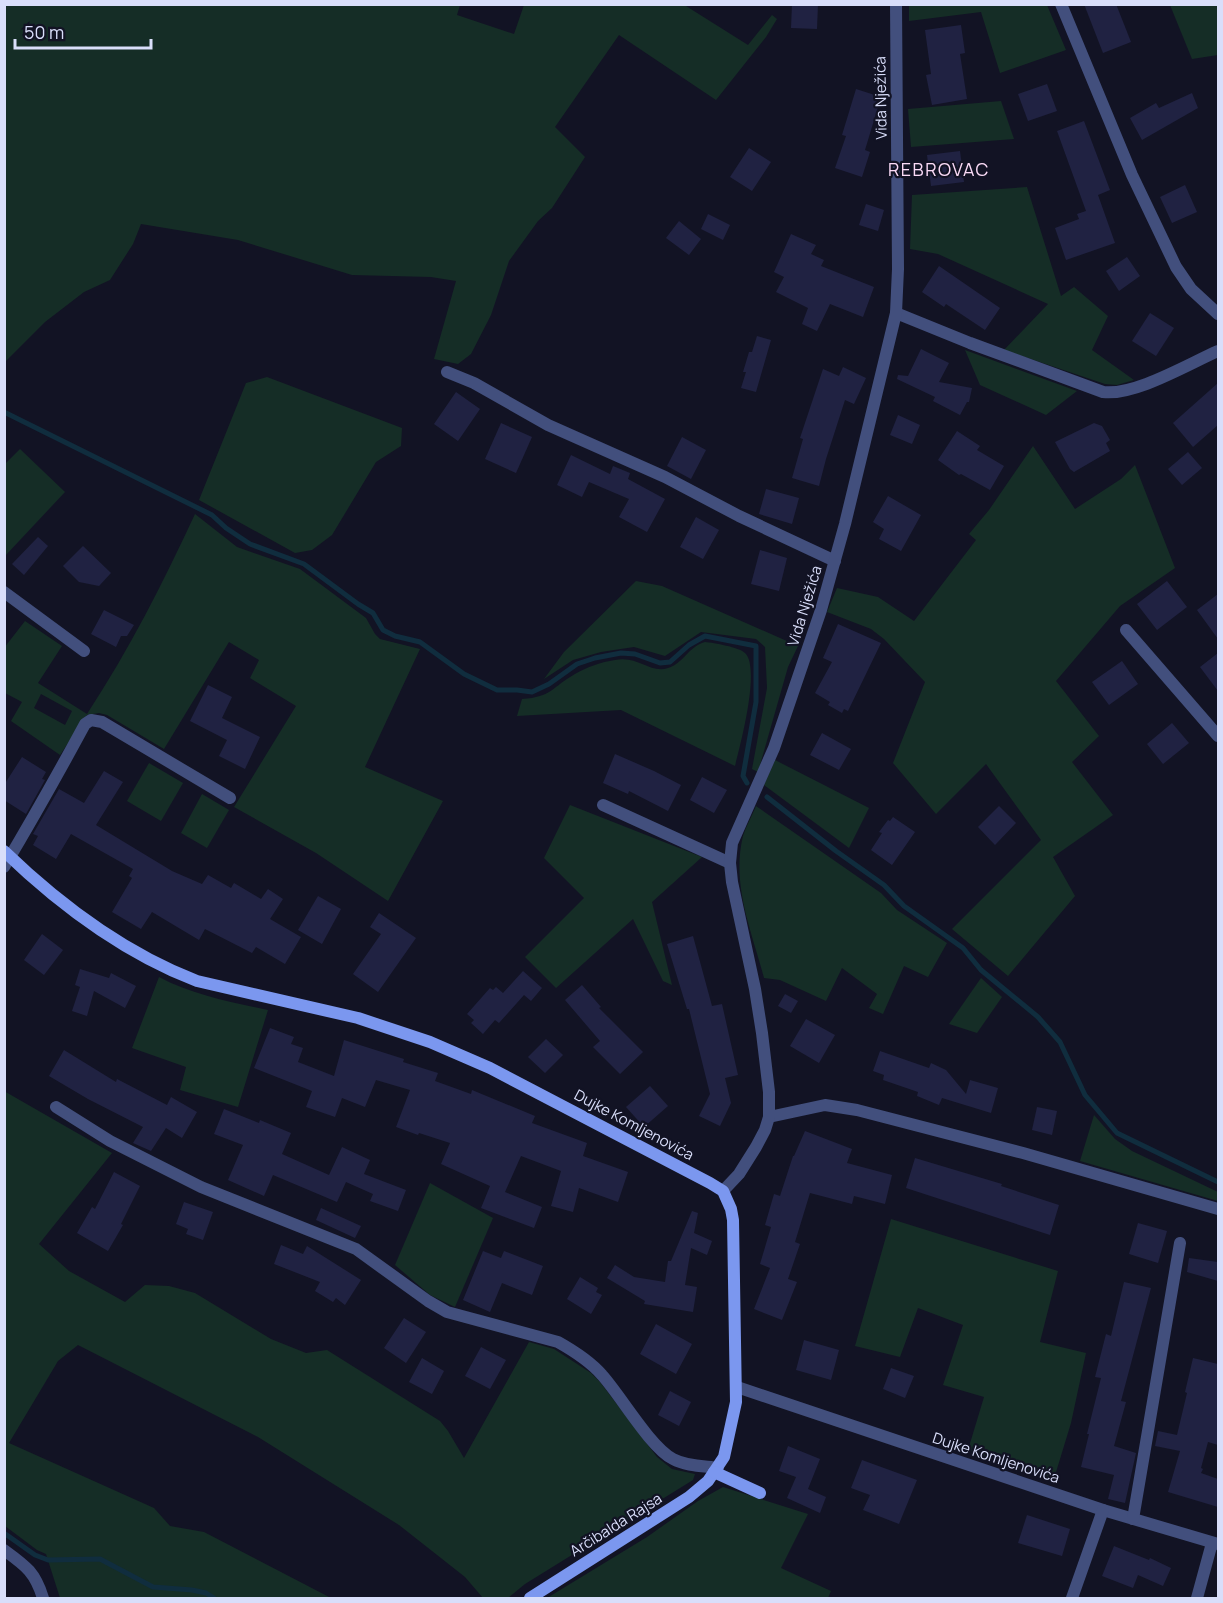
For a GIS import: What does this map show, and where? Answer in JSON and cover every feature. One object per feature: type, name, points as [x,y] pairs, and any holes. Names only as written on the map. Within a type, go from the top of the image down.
[{"type":"street","name":"Vida Nježića","points":[[723,1191],[739,1174],[756,1148],[770,1117],[762,1033],[755,989],[732,882],[730,863],[732,843],[745,810],[760,784],[821,610],[896,313],[898,269],[896,4]]},
{"type":"street","points":[[1061,4],[1132,175],[1172,258],[1183,279],[1201,300],[1218,314]]},
{"type":"street","points":[[896,313],[1103,392],[1113,393],[1143,384],[1218,351]]},
{"type":"street","points":[[447,372],[474,383],[548,424],[665,477],[739,516],[835,561]]},
{"type":"street","points":[[4,592],[84,651]]},
{"type":"street","points":[[1126,630],[1218,736]]},
{"type":"street","points":[[6,858],[30,825],[85,724],[91,720],[102,722],[230,798]]},
{"type":"street","points":[[603,805],[730,863]]},
{"type":"street","name":"Dujke Komljenovića","points":[[6,858],[81,917],[174,972],[197,981],[358,1018],[430,1042],[490,1068],[723,1191]]},
{"type":"street","points":[[770,1117],[825,1106],[857,1110],[1012,1150],[1218,1209]]},
{"type":"street","points":[[56,1107],[111,1141],[201,1187],[356,1249],[447,1312],[558,1342],[574,1351],[602,1374],[644,1430],[666,1454],[683,1463],[716,1470],[760,1493]]},
{"type":"street","points":[[723,1191],[733,1220],[737,1388]]},
{"type":"street","points":[[1133,1520],[1180,1243]]},
{"type":"street","name":"Dujke Komljenovića","points":[[737,1388],[1133,1520],[1215,1543],[1197,1599]]},
{"type":"street","name":"Arčibalda Rajsa","points":[[530,1599],[689,1497],[716,1470],[728,1445],[737,1388]]},
{"type":"street","points":[[1072,1599],[1103,1510]]},
{"type":"street","points":[[4,1551],[26,1565],[38,1581],[43,1599]]},
{"type":"green space","points":[[4,5],[460,5],[457,15],[514,34],[524,5],[686,5],[748,45],[772,15],[777,19],[766,37],[716,100],[619,35],[555,127],[585,157],[552,208],[538,221],[509,261],[491,315],[471,354],[458,364],[434,359],[456,281],[431,277],[352,275],[238,240],[141,224],[133,244],[110,280],[84,292],[45,322],[5,362]]},
{"type":"green space","points":[[909,5],[1047,5],[1066,50],[1000,73],[981,12],[909,21]]},
{"type":"green space","points":[[1170,5],[1218,6],[1218,55],[1192,59]]},
{"type":"green space","points":[[1001,101],[1014,139],[911,147],[908,109]]},
{"type":"green space","points":[[1027,187],[1061,296],[1074,287],[1108,316],[1092,350],[1134,380],[1117,385],[1105,384],[1004,350],[1048,304],[938,254],[910,249],[912,195]]},
{"type":"green space","points":[[965,350],[1077,391],[1046,415],[980,385]]},
{"type":"green space","points":[[267,377],[402,428],[401,446],[376,462],[332,535],[312,550],[295,553],[199,500],[246,383]]},
{"type":"green space","points":[[1033,446],[1075,509],[1121,479],[1135,465],[1175,568],[1120,606],[1056,681],[1099,736],[1072,762],[1113,815],[1053,857],[1075,896],[1008,976],[952,929],[1041,840],[986,764],[936,814],[893,763],[925,682],[884,639],[871,629],[827,612],[837,588],[878,597],[914,621],[976,540],[969,534],[989,510]]},
{"type":"green space","points":[[20,449],[65,492],[5,556],[5,464]]},
{"type":"green space","points":[[195,514],[237,547],[300,569],[366,618],[380,639],[420,649],[365,767],[443,801],[388,901],[316,853],[234,807],[296,706],[250,678],[259,660],[229,642],[164,749],[107,715],[99,713],[87,715],[60,755],[11,721],[22,702],[5,693],[4,648],[25,621],[62,646],[38,683],[87,714],[158,591]],"holes":[[[41,694],[72,711],[65,725],[34,708]]]},
{"type":"green space","points":[[636,581],[662,586],[798,646],[788,667],[758,772],[752,769],[767,688],[765,647],[756,639],[701,632],[665,656],[634,647],[601,652],[573,660],[544,679],[564,652]]},
{"type":"green space","points":[[705,642],[737,649],[745,653],[749,661],[751,674],[748,708],[735,766],[621,710],[517,716],[522,699],[546,694],[589,667],[623,659],[655,669],[668,668],[678,663],[694,647]]},
{"type":"green space","points":[[775,760],[869,808],[849,848],[764,785]]},
{"type":"green space","points":[[149,763],[183,783],[161,821],[127,801]]},
{"type":"green space","points":[[202,794],[229,810],[207,848],[181,833]]},
{"type":"green space","points":[[570,805],[702,857],[652,902],[672,985],[663,981],[633,919],[556,988],[525,957],[584,898],[544,858]]},
{"type":"green space","points":[[756,806],[881,893],[897,910],[947,943],[928,977],[904,966],[883,1014],[869,1008],[877,994],[842,968],[826,1001],[780,980],[764,978],[744,908],[740,872],[743,836]]},
{"type":"green space","points":[[159,977],[198,993],[268,1010],[238,1107],[180,1090],[186,1067],[132,1048]]},
{"type":"green space","points":[[981,978],[1002,997],[977,1033],[949,1024]]},
{"type":"green space","points":[[4,1091],[112,1153],[39,1244],[69,1271],[125,1302],[145,1285],[169,1286],[195,1293],[271,1339],[306,1353],[327,1350],[440,1421],[464,1458],[529,1342],[554,1349],[591,1373],[600,1382],[657,1457],[672,1469],[695,1474],[693,1480],[525,1584],[508,1598],[483,1598],[465,1577],[399,1525],[258,1437],[78,1345],[58,1361],[9,1443],[154,1508],[170,1526],[204,1532],[331,1598],[60,1598],[46,1554],[5,1526]]},
{"type":"green space","points":[[1094,1115],[1115,1139],[1132,1151],[1218,1192],[1218,1201],[1080,1161]]},
{"type":"green space","points":[[430,1183],[493,1218],[455,1307],[430,1295],[395,1265]]},
{"type":"green space","points":[[891,1219],[1058,1271],[1040,1342],[1086,1353],[1071,1423],[1053,1482],[968,1450],[984,1397],[943,1385],[963,1325],[918,1308],[900,1357],[855,1346]]},
{"type":"green space","points":[[723,1487],[808,1514],[781,1568],[831,1591],[828,1598],[547,1598],[647,1537],[698,1501]]},
{"type":"building","points":[[792,4],[818,4],[817,29],[791,28]]},
{"type":"building","points":[[1084,4],[1116,4],[1131,42],[1103,53]]},
{"type":"building","points":[[961,25],[965,53],[960,54],[967,99],[932,105],[926,75],[931,74],[925,30]]},
{"type":"building","points":[[1047,84],[1057,111],[1028,121],[1018,94]]},
{"type":"building","points":[[856,89],[881,97],[865,150],[870,152],[862,177],[835,168],[846,136],[842,135]]},
{"type":"building","points":[[1192,93],[1198,108],[1142,140],[1130,118],[1156,103],[1159,108]]},
{"type":"building","points":[[1084,121],[1110,190],[1098,195],[1115,243],[1066,260],[1055,228],[1079,219],[1077,214],[1086,211],[1057,131]]},
{"type":"building","points":[[749,148],[771,162],[752,191],[730,177]]},
{"type":"building","points":[[960,151],[964,182],[931,186],[927,155]]},
{"type":"building","points":[[1185,185],[1197,212],[1172,223],[1160,197]]},
{"type":"building","points":[[866,204],[884,210],[878,231],[859,225]]},
{"type":"building","points":[[708,214],[730,225],[723,240],[701,229]]},
{"type":"building","points":[[679,221],[701,239],[689,255],[666,238]]},
{"type":"building","points":[[791,234],[816,245],[811,254],[824,260],[821,266],[874,287],[863,317],[830,304],[817,331],[802,324],[808,308],[776,292],[784,277],[774,272]]},
{"type":"building","points":[[1127,257],[1140,276],[1119,291],[1106,271]]},
{"type":"building","points":[[939,266],[1000,308],[985,330],[946,304],[944,307],[922,292]]},
{"type":"building","points":[[1150,313],[1174,328],[1156,356],[1132,341]]},
{"type":"building","points":[[757,336],[771,340],[756,392],[741,388],[749,352],[752,352]]},
{"type":"building","points":[[921,349],[949,363],[939,382],[972,388],[969,402],[960,415],[933,401],[935,397],[897,379],[898,375],[908,376]]},
{"type":"building","points":[[843,367],[866,378],[854,404],[845,400],[819,486],[792,478],[803,439],[800,438],[823,369],[839,376]]},
{"type":"building","points":[[1218,383],[1218,425],[1193,447],[1173,423]]},
{"type":"building","points":[[456,392],[480,409],[458,441],[434,424]]},
{"type":"building","points":[[898,415],[920,425],[912,444],[890,435]]},
{"type":"building","points":[[501,423],[532,437],[516,473],[485,459]]},
{"type":"building","points":[[1094,423],[1102,426],[1110,440],[1106,443],[1110,451],[1074,472],[1055,442]]},
{"type":"building","points":[[957,431],[980,446],[977,450],[1004,466],[990,490],[959,475],[938,460]]},
{"type":"building","points":[[682,437],[706,450],[691,479],[667,466]]},
{"type":"building","points":[[1188,452],[1202,468],[1182,485],[1168,469]]},
{"type":"building","points":[[571,455],[610,474],[613,466],[630,473],[628,479],[665,499],[647,532],[619,517],[629,499],[589,482],[582,497],[557,485]]},
{"type":"building","points":[[766,489],[799,498],[792,524],[759,514]]},
{"type":"building","points":[[888,496],[921,515],[901,551],[879,539],[884,529],[873,522]]},
{"type":"building","points":[[696,517],[719,530],[703,559],[680,547]]},
{"type":"building","points":[[38,537],[48,546],[24,575],[12,564]]},
{"type":"building","points":[[83,546],[111,573],[99,586],[79,582],[63,566]]},
{"type":"building","points":[[760,550],[787,558],[779,591],[751,584]]},
{"type":"building","points":[[1167,581],[1187,607],[1157,630],[1137,604]]},
{"type":"building","points":[[1218,594],[1218,639],[1197,610]]},
{"type":"building","points":[[104,610],[134,625],[127,636],[121,636],[116,647],[91,634]]},
{"type":"building","points":[[838,624],[881,643],[848,711],[844,709],[842,713],[828,705],[830,702],[815,693],[832,662],[823,658]]},
{"type":"building","points":[[1218,653],[1218,691],[1200,667]]},
{"type":"building","points":[[1122,661],[1138,684],[1109,705],[1092,682]]},
{"type":"building","points":[[208,685],[232,697],[222,718],[260,737],[245,769],[219,756],[227,740],[190,721]]},
{"type":"building","points":[[1172,723],[1189,743],[1163,764],[1147,744]]},
{"type":"building","points":[[822,733],[851,749],[839,770],[810,755]]},
{"type":"building","points":[[615,754],[681,785],[668,811],[629,791],[628,794],[603,783]]},
{"type":"building","points":[[22,757],[46,772],[42,779],[45,780],[26,814],[4,800],[4,785]]},
{"type":"building","points":[[104,771],[123,782],[96,825],[172,871],[202,884],[208,875],[231,888],[234,883],[261,899],[268,889],[283,899],[270,919],[301,937],[285,964],[256,947],[252,953],[205,929],[199,940],[152,912],[141,929],[112,912],[132,878],[129,876],[133,869],[71,834],[56,859],[33,845],[38,836],[33,834],[59,789],[84,803]]},
{"type":"building","points":[[702,777],[727,790],[714,813],[690,800]]},
{"type":"building","points":[[999,806],[1016,823],[995,845],[978,827]]},
{"type":"building","points":[[893,817],[915,832],[892,865],[871,850],[882,833],[879,832]]},
{"type":"building","points":[[318,896],[341,909],[322,944],[298,930]]},
{"type":"building","points":[[379,913],[416,938],[378,992],[353,974],[381,934],[370,927]]},
{"type":"building","points":[[42,934],[63,950],[44,975],[24,960]]},
{"type":"building","points":[[693,936],[712,1006],[722,1004],[738,1075],[725,1078],[731,1103],[720,1126],[699,1116],[710,1094],[689,1009],[687,1009],[667,944]]},
{"type":"building","points":[[80,969],[109,978],[111,973],[136,986],[125,1008],[94,991],[87,1016],[72,1011],[80,987],[75,985]]},
{"type":"building","points":[[523,971],[542,988],[531,1001],[524,995],[499,1023],[495,1020],[483,1034],[471,1023],[474,1020],[467,1014],[490,988],[493,990],[496,987],[503,993]]},
{"type":"building","points":[[582,985],[601,1007],[599,1008],[643,1052],[620,1074],[593,1047],[600,1041],[565,1000]]},
{"type":"building","points":[[785,994],[798,1001],[791,1013],[778,1006]]},
{"type":"building","points":[[806,1019],[835,1035],[819,1063],[790,1046]]},
{"type":"building","points":[[270,1028],[294,1037],[291,1044],[303,1048],[298,1062],[334,1076],[344,1040],[404,1059],[403,1062],[438,1073],[435,1081],[471,1094],[472,1090],[535,1116],[532,1123],[587,1143],[583,1156],[628,1172],[618,1202],[579,1188],[573,1212],[551,1206],[561,1171],[521,1156],[505,1192],[542,1207],[534,1228],[481,1208],[490,1186],[441,1164],[450,1143],[396,1127],[410,1090],[376,1080],[365,1107],[342,1098],[335,1117],[306,1107],[312,1091],[254,1068]]},
{"type":"building","points":[[546,1039],[563,1055],[545,1073],[528,1057]]},
{"type":"building","points":[[64,1050],[116,1082],[117,1079],[167,1105],[171,1097],[197,1112],[182,1138],[166,1128],[151,1151],[133,1143],[143,1127],[49,1076]]},
{"type":"building","points":[[880,1051],[929,1068],[931,1063],[946,1070],[966,1094],[970,1080],[998,1088],[991,1113],[942,1098],[939,1105],[917,1096],[918,1092],[883,1080],[884,1075],[873,1071]]},
{"type":"building","points":[[650,1086],[668,1106],[644,1127],[626,1107]]},
{"type":"building","points":[[1037,1107],[1057,1111],[1052,1135],[1032,1130]]},
{"type":"building","points":[[224,1109],[291,1133],[282,1154],[329,1175],[342,1147],[370,1160],[364,1174],[406,1190],[398,1211],[370,1201],[373,1194],[346,1182],[337,1202],[273,1175],[264,1196],[228,1180],[243,1145],[214,1134]]},
{"type":"building","points":[[805,1131],[852,1149],[847,1163],[892,1175],[885,1204],[854,1196],[852,1204],[810,1193],[795,1242],[800,1244],[788,1279],[797,1282],[782,1320],[754,1309],[770,1268],[760,1264],[771,1227],[765,1225],[774,1194],[780,1196],[793,1156]]},
{"type":"building","points":[[915,1158],[1002,1184],[1001,1186],[1059,1205],[1050,1235],[906,1188]]},
{"type":"building","points":[[114,1172],[140,1186],[121,1224],[123,1225],[108,1251],[77,1233],[92,1207],[95,1209]]},
{"type":"building","points":[[184,1202],[213,1212],[203,1240],[186,1234],[188,1229],[176,1224]]},
{"type":"building","points":[[321,1208],[361,1226],[355,1238],[316,1220]]},
{"type":"building","points":[[692,1211],[698,1213],[694,1233],[712,1241],[707,1255],[691,1248],[685,1285],[697,1287],[693,1312],[644,1304],[645,1301],[607,1278],[615,1265],[634,1277],[665,1282],[668,1261],[671,1261]]},
{"type":"building","points":[[1138,1223],[1167,1231],[1158,1263],[1129,1254]]},
{"type":"building","points":[[281,1245],[303,1254],[307,1246],[361,1280],[345,1305],[336,1298],[333,1302],[315,1291],[320,1282],[274,1264]]},
{"type":"building","points":[[483,1251],[501,1258],[504,1251],[543,1266],[532,1295],[502,1283],[490,1312],[463,1300]]},
{"type":"building","points":[[1189,1258],[1218,1262],[1218,1281],[1187,1272]]},
{"type":"building","points":[[580,1277],[598,1288],[596,1292],[602,1295],[591,1314],[567,1299]]},
{"type":"building","points":[[1124,1282],[1151,1288],[1121,1401],[1126,1402],[1114,1446],[1136,1453],[1125,1503],[1108,1499],[1114,1475],[1081,1467],[1101,1378],[1095,1377],[1106,1334],[1111,1336]]},
{"type":"building","points":[[404,1318],[426,1332],[406,1363],[384,1348]]},
{"type":"building","points":[[656,1324],[692,1344],[676,1374],[640,1354]]},
{"type":"building","points":[[804,1340],[839,1350],[831,1380],[796,1370]]},
{"type":"building","points":[[481,1347],[506,1360],[490,1389],[465,1376]]},
{"type":"building","points":[[422,1358],[444,1371],[432,1394],[409,1382]]},
{"type":"building","points":[[1193,1358],[1218,1364],[1218,1445],[1208,1442],[1201,1473],[1218,1479],[1218,1507],[1168,1492],[1180,1451],[1155,1446],[1158,1431],[1177,1435]]},
{"type":"building","points":[[891,1368],[914,1376],[905,1398],[883,1389]]},
{"type":"building","points":[[670,1391],[691,1402],[679,1426],[658,1415]]},
{"type":"building","points":[[788,1446],[820,1459],[808,1489],[826,1497],[820,1513],[787,1498],[796,1477],[779,1471]]},
{"type":"building","points":[[862,1460],[917,1480],[899,1524],[863,1510],[870,1495],[851,1488]]},
{"type":"building","points":[[1027,1515],[1070,1529],[1062,1556],[1018,1543]]},
{"type":"building","points":[[1114,1546],[1171,1568],[1163,1586],[1138,1575],[1133,1588],[1102,1576]]},
{"type":"waterway","points":[[4,412],[212,515],[226,528],[250,544],[304,564],[373,613],[383,630],[395,636],[420,642],[464,674],[497,690],[532,692],[549,684],[577,664],[621,653],[635,654],[660,663],[670,662],[689,645],[705,636],[756,646],[756,702],[743,776],[747,783]]},
{"type":"waterway","points":[[767,797],[884,885],[904,906],[963,948],[981,970],[1038,1017],[1060,1042],[1085,1095],[1117,1133],[1218,1182]]},
{"type":"waterway","points":[[4,1533],[35,1555],[48,1560],[100,1559],[153,1587],[192,1590],[206,1593],[214,1598]]},
{"type":"district","name":"REBROVAC","points":[[939,170]]}]
